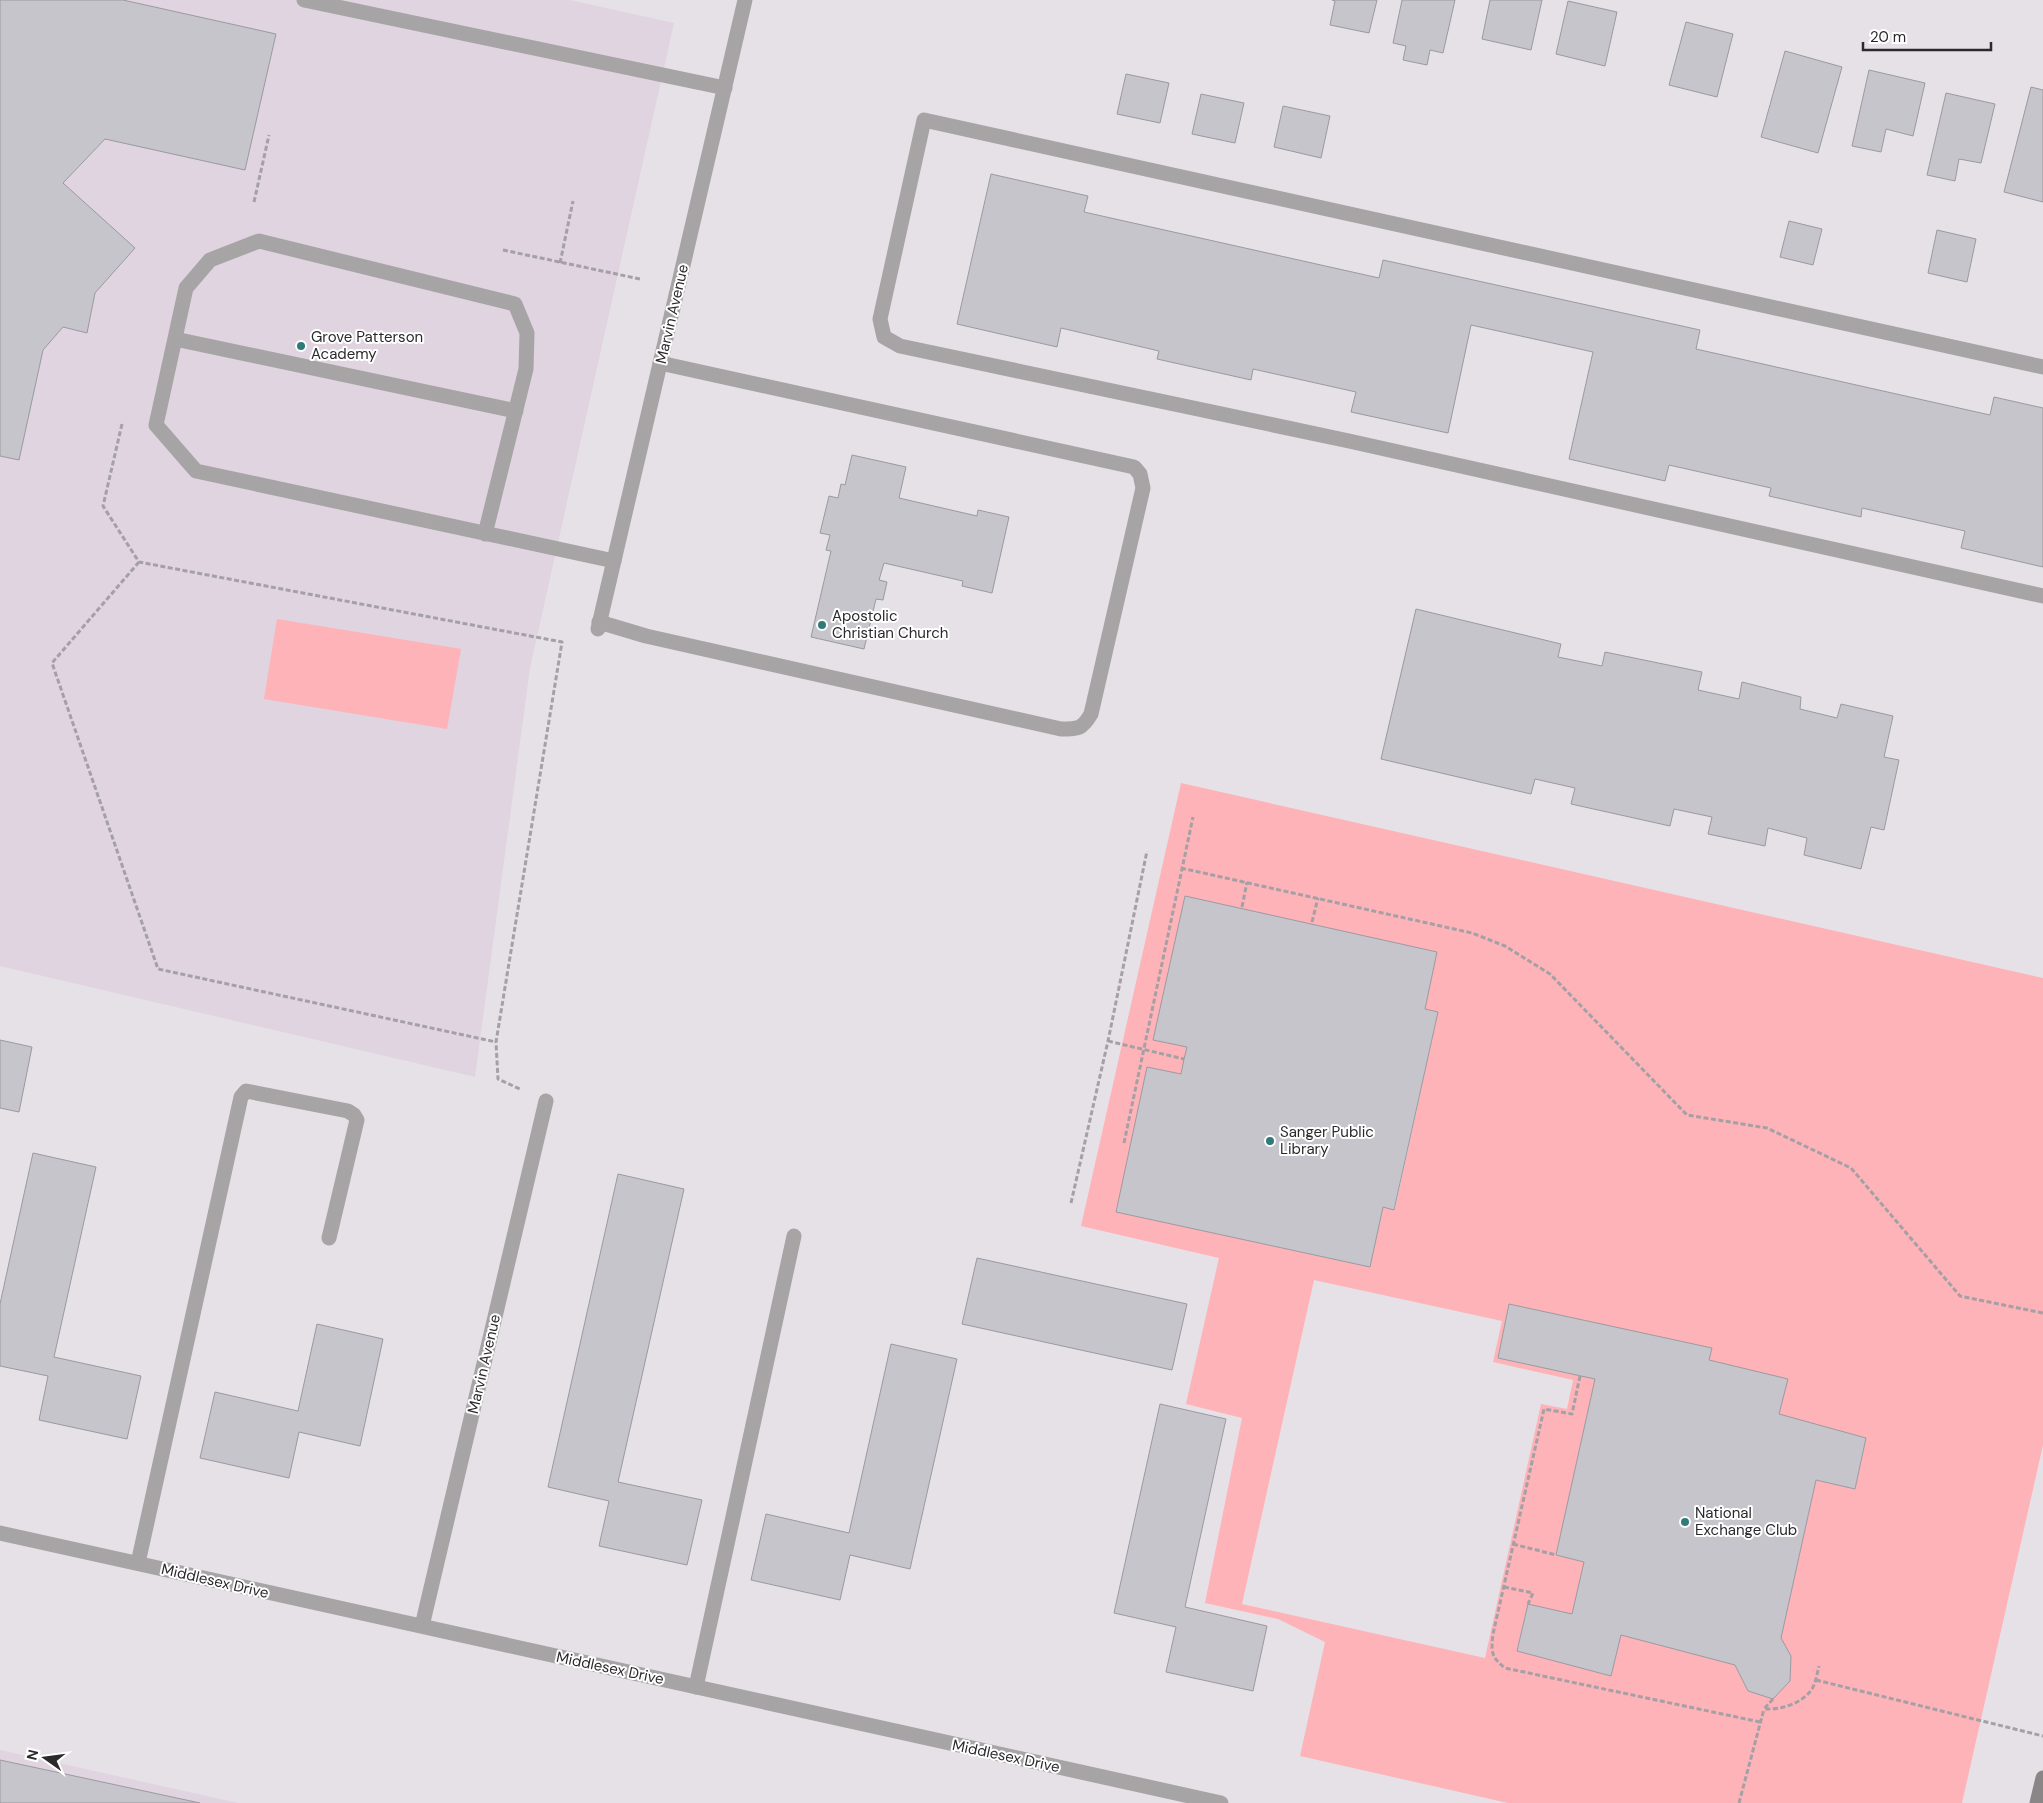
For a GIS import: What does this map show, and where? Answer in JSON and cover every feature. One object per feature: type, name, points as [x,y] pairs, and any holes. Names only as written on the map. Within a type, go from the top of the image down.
[{"type":"main road","points":[[2037,1803],[2043,1778]]},
{"type":"street","points":[[304,0],[725,88]]},
{"type":"street","name":"Marvin Avenue","points":[[660,363],[1134,467],[1140,474],[1142,488],[1091,714],[1084,726],[1075,729],[1061,729],[599,626],[660,363],[725,88],[745,0]]},
{"type":"street","points":[[2043,367],[924,120],[880,319],[884,337],[900,346],[1350,441],[2043,596]]},
{"type":"street","points":[[485,534],[526,369],[527,333],[515,304],[259,241],[210,260],[186,288],[156,425],[196,471],[485,534],[614,561]]},
{"type":"street","points":[[175,339],[516,411]]},
{"type":"street","points":[[138,1563],[241,1097],[246,1091],[354,1114],[356,1120],[329,1238]]},
{"type":"street","name":"Marvin Avenue","points":[[422,1626],[546,1100]]},
{"type":"street","points":[[696,1687],[794,1236]]},
{"type":"street","name":"Middlesex Drive","points":[[0,1533],[1221,1803]]},
{"type":"path","points":[[254,202],[269,135]]},
{"type":"path","points":[[560,263],[573,201]]},
{"type":"path","points":[[503,250],[640,280]]},
{"type":"path","points":[[122,424],[103,506],[139,562],[562,642],[496,1042],[498,1079],[546,1100]]},
{"type":"path","points":[[139,562],[52,663],[158,968],[496,1042]]},
{"type":"path","points":[[1124,1143],[1193,817]]},
{"type":"path","points":[[1071,1203],[1108,1041],[1147,851]]},
{"type":"path","points":[[1181,868],[1472,933],[1504,946],[1550,974],[1687,1115],[1766,1128],[1850,1168],[1960,1296],[2043,1313]]},
{"type":"path","points":[[1242,907],[1248,882]]},
{"type":"path","points":[[1312,922],[1318,898]]},
{"type":"path","points":[[1108,1041],[1184,1059]]},
{"type":"path","points":[[1580,1376],[1572,1414],[1544,1409],[1513,1544],[1492,1649],[1496,1660],[1505,1668],[1760,1722]]},
{"type":"path","points":[[1513,1544],[1556,1556]]},
{"type":"path","points":[[1504,1587],[1533,1593],[1528,1604]]},
{"type":"path","points":[[1764,1709],[1778,1710],[1791,1705],[1811,1690],[1816,1680],[1819,1666]]},
{"type":"path","points":[[1816,1680],[2043,1736]]},
{"type":"path","points":[[1739,1803],[1764,1709],[1773,1699]]},
{"type":"shaded area","name":"Grove Patterson Academy","points":[[0,0],[570,0],[674,23],[530,668],[475,1077],[0,966]]},
{"type":"shaded area","points":[[277,619],[461,649],[447,729],[264,699]]},
{"type":"shaded area","points":[[1181,783],[2043,978],[2043,1445],[1962,1803],[1508,1803],[1300,1756],[1325,1642],[1278,1619],[1205,1603],[1242,1418],[1186,1404],[1219,1258],[1081,1226]],"holes":[[[1185,896],[1437,952],[1425,1009],[1438,1012],[1395,1209],[1383,1207],[1370,1267],[1116,1212],[1147,1067],[1181,1074],[1187,1047],[1154,1040]],[[1314,1280],[1502,1321],[1493,1362],[1573,1380],[1567,1409],[1541,1404],[1485,1658],[1242,1604]],[[1509,1304],[1711,1348],[1709,1360],[1779,1414],[1866,1438],[1855,1489],[1816,1480],[1781,1638],[1791,1656],[1790,1681],[1773,1699],[1748,1691],[1735,1665],[1621,1635],[1611,1676],[1517,1650],[1528,1604],[1572,1614],[1584,1562],[1556,1555],[1595,1379],[1498,1358]]]},
{"type":"shaded area","points":[[0,1750],[238,1803],[0,1803]]},
{"type":"building","points":[[0,0],[123,0],[276,34],[245,170],[105,139],[63,183],[135,248],[95,293],[87,333],[63,327],[43,350],[19,460],[0,456]]},
{"type":"building","points":[[1332,0],[1377,0],[1369,33],[1330,25],[1335,1]]},
{"type":"building","points":[[1402,0],[1455,0],[1443,53],[1430,50],[1427,65],[1403,60],[1406,46],[1393,43]]},
{"type":"building","points":[[1490,0],[1542,0],[1531,50],[1482,39]]},
{"type":"building","points":[[1568,1],[1617,12],[1605,66],[1556,54]]},
{"type":"building","points":[[1686,22],[1733,34],[1717,97],[1669,85]]},
{"type":"building","points":[[1785,51],[1842,67],[1818,153],[1761,137]]},
{"type":"building","points":[[1869,70],[1925,83],[1913,136],[1886,129],[1881,152],[1852,146]]},
{"type":"building","points":[[1126,74],[1169,83],[1160,123],[1117,114]]},
{"type":"building","points":[[2031,87],[2043,90],[2043,202],[2004,192]]},
{"type":"building","points":[[1946,93],[1995,104],[1981,163],[1959,159],[1955,181],[1927,175]]},
{"type":"building","points":[[1201,94],[1244,103],[1235,143],[1192,134]]},
{"type":"building","points":[[1283,106],[1330,116],[1321,158],[1274,147]]},
{"type":"building","points":[[991,174],[1088,196],[1084,212],[1379,278],[1383,260],[1700,330],[1696,349],[1990,415],[1994,397],[2043,408],[2043,567],[1961,548],[1965,531],[1862,508],[1861,517],[1769,496],[1771,488],[1669,465],[1665,481],[1569,459],[1593,352],[1471,325],[1448,433],[1351,412],[1356,392],[1253,369],[1251,380],[1157,359],[1159,351],[1061,328],[1057,347],[957,324]]},
{"type":"building","points":[[1789,221],[1822,229],[1813,265],[1780,257]]},
{"type":"building","points":[[1937,230],[1976,239],[1967,282],[1928,273]]},
{"type":"building","name":"Apostolic Christian Church","points":[[852,455],[906,467],[899,498],[977,516],[978,510],[1009,517],[992,593],[962,586],[963,581],[884,563],[879,580],[887,582],[883,600],[876,599],[864,649],[811,637],[831,551],[826,550],[830,535],[820,533],[829,496],[838,498],[841,484],[845,485]]},
{"type":"building","points":[[1416,609],[1561,644],[1558,657],[1602,666],[1605,652],[1702,672],[1698,690],[1739,699],[1742,682],[1801,697],[1800,709],[1837,718],[1841,704],[1893,716],[1884,757],[1899,760],[1884,830],[1871,827],[1861,869],[1804,855],[1807,838],[1768,828],[1765,846],[1708,834],[1712,817],[1674,809],[1670,826],[1571,804],[1575,788],[1535,779],[1531,794],[1381,759]]},
{"type":"building","name":"Sanger Public Library","points":[[1185,896],[1437,952],[1425,1009],[1438,1012],[1394,1210],[1383,1207],[1370,1267],[1116,1212],[1147,1067],[1181,1074],[1187,1047],[1153,1040]]},
{"type":"building","points":[[0,1040],[32,1047],[19,1112],[0,1108]]},
{"type":"building","points":[[33,1153],[96,1167],[54,1357],[141,1376],[127,1439],[39,1420],[48,1376],[0,1366],[0,1304]]},
{"type":"building","points":[[618,1174],[684,1189],[618,1482],[702,1500],[687,1565],[599,1546],[609,1501],[548,1487]]},
{"type":"building","points":[[977,1258],[1187,1304],[1172,1370],[962,1324]]},
{"type":"building","name":"National Exchange Club","points":[[1509,1304],[1712,1348],[1709,1360],[1788,1379],[1779,1414],[1866,1438],[1855,1489],[1816,1480],[1781,1638],[1791,1656],[1790,1681],[1773,1699],[1748,1691],[1735,1665],[1621,1635],[1611,1676],[1517,1651],[1528,1604],[1572,1614],[1584,1562],[1556,1555],[1595,1379],[1498,1358]]},
{"type":"building","points":[[317,1324],[383,1339],[360,1446],[299,1432],[289,1478],[200,1458],[215,1392],[298,1411]]},
{"type":"building","points":[[891,1344],[957,1359],[910,1569],[850,1555],[840,1600],[751,1580],[766,1514],[849,1533]]},
{"type":"building","points":[[1160,1404],[1226,1419],[1185,1607],[1267,1626],[1253,1691],[1166,1672],[1176,1627],[1114,1613]]},
{"type":"building","points":[[0,1760],[200,1803],[0,1803]]},
{"type":"place","name":"Grove Patterson Academy","points":[[301,346]]},
{"type":"place","name":"Apostolic Christian Church","points":[[822,625]]},
{"type":"place","name":"Sanger Public Library","points":[[1270,1141]]},
{"type":"place","name":"National Exchange Club","points":[[1685,1522]]}]
